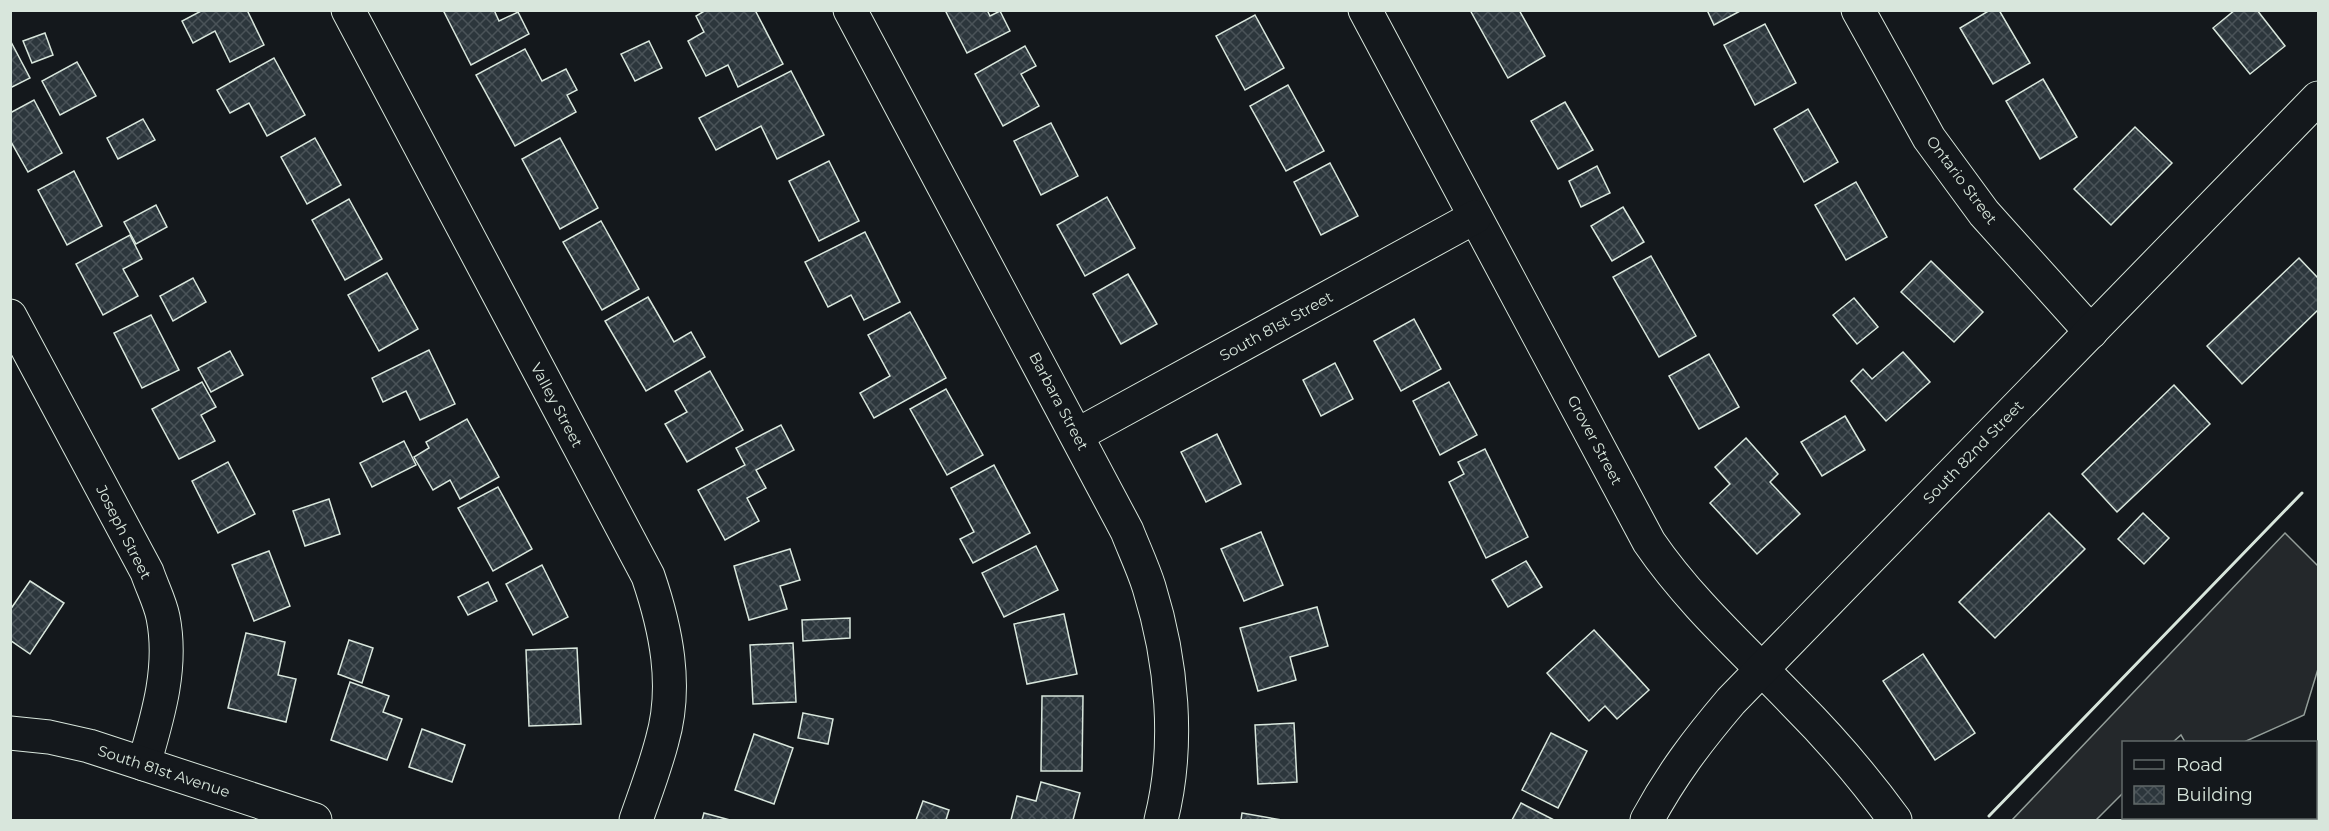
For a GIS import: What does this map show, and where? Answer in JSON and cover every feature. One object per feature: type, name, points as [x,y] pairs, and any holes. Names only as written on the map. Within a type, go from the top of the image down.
[{"type":"street","name":"Valley Street","points":[[348,10],[648,576],[660,612],[669,654],[669,700],[663,739],[636,820]]},
{"type":"street","name":"Barbara Street","points":[[850,10],[1127,531],[1149,587],[1160,628],[1170,695],[1171,745],[1166,801],[1161,820]]},
{"type":"street","name":"Grover Street","points":[[1365,10],[1649,542],[1686,591],[1796,704],[1858,773],[1895,820]]},
{"type":"street","name":"Ontario Street","points":[[1858,10],[1929,138],[1984,213],[2091,332]]},
{"type":"street","name":"South 82nd Street","points":[[1647,820],[1667,783],[1692,747],[1731,701],[2319,98]]},
{"type":"street","name":"South 81st Street","points":[[1077,435],[1475,217]]},
{"type":"street","name":"Joseph Street","points":[[10,316],[147,572],[162,614],[167,655],[162,703],[144,764]]},
{"type":"street","name":"South 81st Avenue","points":[[10,733],[49,737],[89,746],[315,820]]},
{"type":"shaded area","points":[[2285,533],[2318,566],[2318,669],[2304,715],[2246,741],[2184,741],[2181,735],[2174,741],[2122,741],[2122,794],[2096,820],[2012,820]]},
{"type":"building","points":[[203,10],[247,10],[264,45],[230,62],[215,31],[193,43],[182,21]]},
{"type":"building","points":[[443,10],[494,10],[499,21],[518,12],[529,34],[471,65]]},
{"type":"building","points":[[706,10],[755,10],[783,64],[738,87],[728,65],[706,76],[688,41],[704,32],[696,16]]},
{"type":"building","points":[[945,10],[987,10],[990,16],[1000,11],[1010,31],[967,53]]},
{"type":"building","points":[[1470,10],[1519,10],[1545,56],[1508,78]]},
{"type":"building","points":[[1707,10],[1742,10],[1714,25]]},
{"type":"building","points":[[1990,10],[1999,10],[2030,63],[1993,84],[1960,28]]},
{"type":"building","points":[[2235,10],[2257,10],[2285,46],[2250,74],[2213,28]]},
{"type":"building","points":[[1255,15],[1284,68],[1245,90],[1216,36]]},
{"type":"building","points":[[1765,24],[1796,83],[1755,105],[1724,45]]},
{"type":"building","points":[[45,33],[53,55],[32,63],[23,41]]},
{"type":"building","points":[[10,40],[30,78],[10,88]]},
{"type":"building","points":[[649,41],[662,68],[635,81],[621,54]]},
{"type":"building","points":[[1025,46],[1036,66],[1021,74],[1039,106],[1003,126],[975,74]]},
{"type":"building","points":[[525,49],[542,81],[566,69],[577,90],[567,95],[576,112],[515,146],[476,75]]},
{"type":"building","points":[[274,58],[305,115],[267,136],[249,103],[230,113],[217,90]]},
{"type":"building","points":[[77,62],[96,96],[60,115],[42,81]]},
{"type":"building","points":[[791,71],[824,135],[777,159],[761,126],[716,150],[699,118]]},
{"type":"building","points":[[2043,79],[2077,137],[2040,159],[2006,101]]},
{"type":"building","points":[[1288,85],[1324,151],[1286,171],[1250,106]]},
{"type":"building","points":[[34,100],[62,153],[28,172],[10,140],[10,113]]},
{"type":"building","points":[[1565,102],[1593,150],[1558,169],[1531,121]]},
{"type":"building","points":[[1808,109],[1838,162],[1804,182],[1774,129]]},
{"type":"building","points":[[143,119],[155,140],[118,159],[107,138]]},
{"type":"building","points":[[1051,123],[1078,176],[1041,195],[1014,141]]},
{"type":"building","points":[[2135,127],[2172,163],[2111,225],[2074,189]]},
{"type":"building","points":[[315,138],[341,185],[307,204],[281,157]]},
{"type":"building","points":[[560,138],[598,208],[560,229],[522,159]]},
{"type":"building","points":[[829,161],[859,221],[819,241],[789,181]]},
{"type":"building","points":[[1330,163],[1358,216],[1321,235],[1294,182]]},
{"type":"building","points":[[1597,166],[1610,193],[1581,207],[1569,181]]},
{"type":"building","points":[[74,171],[102,226],[67,245],[38,190]]},
{"type":"building","points":[[1856,182],[1887,237],[1846,260],[1815,205]]},
{"type":"building","points":[[1107,197],[1135,248],[1085,276],[1057,225]]},
{"type":"building","points":[[349,199],[382,259],[345,280],[312,220]]},
{"type":"building","points":[[156,205],[167,227],[136,244],[124,222]]},
{"type":"building","points":[[1623,207],[1644,242],[1612,261],[1591,226]]},
{"type":"building","points":[[601,221],[639,289],[602,310],[563,242]]},
{"type":"building","points":[[865,232],[900,302],[864,320],[851,295],[828,307],[805,262]]},
{"type":"building","points":[[130,235],[142,259],[123,269],[138,296],[103,315],[76,264]]},
{"type":"building","points":[[1651,256],[1696,336],[1659,357],[1613,277]]},
{"type":"building","points":[[2299,258],[2318,278],[2318,310],[2242,384],[2207,346]]},
{"type":"building","points":[[1931,261],[1983,312],[1954,342],[1901,292]]},
{"type":"building","points":[[387,273],[418,329],[379,351],[348,295]]},
{"type":"building","points":[[1128,274],[1157,324],[1121,344],[1093,294]]},
{"type":"building","points":[[193,278],[206,302],[173,321],[160,296]]},
{"type":"building","points":[[648,297],[674,342],[691,332],[705,357],[646,391],[605,321]]},
{"type":"building","points":[[1854,298],[1878,327],[1857,344],[1833,315]]},
{"type":"building","points":[[910,312],[946,378],[874,418],[860,393],[890,376],[868,335]]},
{"type":"building","points":[[151,315],[179,370],[142,388],[114,333]]},
{"type":"building","points":[[1414,319],[1441,369],[1401,391],[1374,341]]},
{"type":"building","points":[[429,350],[455,404],[420,420],[406,391],[383,402],[372,378]]},
{"type":"building","points":[[230,351],[243,375],[211,392],[198,368]]},
{"type":"building","points":[[1903,352],[1930,382],[1886,421],[1851,381],[1863,369],[1872,379]]},
{"type":"building","points":[[1709,354],[1739,407],[1699,429],[1669,376]]},
{"type":"building","points":[[1335,363],[1353,399],[1321,416],[1303,380]]},
{"type":"building","points":[[710,371],[743,430],[687,462],[665,424],[687,412],[675,391]]},
{"type":"building","points":[[202,382],[216,407],[201,415],[215,441],[179,459],[152,409]]},
{"type":"building","points":[[1449,382],[1477,435],[1440,455],[1413,401]]},
{"type":"building","points":[[2174,385],[2210,424],[2117,512],[2082,474]]},
{"type":"building","points":[[946,389],[983,455],[947,475],[910,409]]},
{"type":"building","points":[[1845,416],[1865,450],[1822,476],[1801,442]]},
{"type":"building","points":[[467,419],[499,477],[460,499],[450,480],[433,490],[414,457],[429,448],[426,442]]},
{"type":"building","points":[[781,425],[794,450],[756,470],[766,488],[747,498],[759,521],[725,540],[698,490],[745,465],[736,448]]},
{"type":"building","points":[[1217,434],[1241,484],[1206,502],[1181,452]]},
{"type":"building","points":[[1746,438],[1778,474],[1770,482],[1800,514],[1757,554],[1710,503],[1730,484],[1715,467]]},
{"type":"building","points":[[404,441],[416,465],[372,487],[360,463]]},
{"type":"building","points":[[1485,449],[1528,537],[1486,558],[1449,482],[1464,474],[1458,462]]},
{"type":"building","points":[[228,462],[255,514],[218,533],[192,481]]},
{"type":"building","points":[[994,465],[1030,533],[973,563],[960,539],[974,532],[951,488]]},
{"type":"building","points":[[498,487],[532,549],[493,571],[458,508]]},
{"type":"building","points":[[329,499],[340,534],[305,546],[293,511]]},
{"type":"building","points":[[2049,513],[2085,549],[1995,638],[1959,602]]},
{"type":"building","points":[[2143,513],[2169,538],[2144,564],[2118,539]]},
{"type":"building","points":[[1261,532],[1283,585],[1244,601],[1221,549]]},
{"type":"building","points":[[1036,546],[1058,590],[1004,617],[982,573]]},
{"type":"building","points":[[790,549],[800,580],[780,586],[787,609],[749,620],[734,566]]},
{"type":"building","points":[[269,551],[290,606],[254,621],[232,565]]},
{"type":"building","points":[[1526,561],[1542,587],[1508,607],[1492,580]]},
{"type":"building","points":[[542,565],[568,617],[533,635],[506,584]]},
{"type":"building","points":[[30,581],[64,603],[30,654],[10,640],[10,610]]},
{"type":"building","points":[[488,582],[497,601],[468,615],[458,597]]},
{"type":"building","points":[[1317,607],[1328,646],[1290,657],[1296,680],[1258,691],[1240,628]]},
{"type":"building","points":[[1064,614],[1077,674],[1027,684],[1014,624]]},
{"type":"building","points":[[850,618],[850,638],[803,641],[802,620]]},
{"type":"building","points":[[1594,630],[1649,690],[1617,719],[1605,706],[1589,721],[1547,673]]},
{"type":"building","points":[[246,633],[285,642],[278,675],[296,679],[286,722],[228,708]]},
{"type":"building","points":[[349,640],[373,648],[362,683],[338,674]]},
{"type":"building","points":[[793,643],[796,702],[753,704],[750,645]]},
{"type":"building","points":[[577,648],[581,724],[529,726],[526,650]]},
{"type":"building","points":[[1923,654],[1975,733],[1935,760],[1883,681]]},
{"type":"building","points":[[350,682],[389,696],[383,712],[402,719],[387,760],[331,740]]},
{"type":"building","points":[[1042,696],[1083,696],[1082,771],[1041,771]]},
{"type":"building","points":[[803,713],[833,719],[828,744],[798,738]]},
{"type":"building","points":[[1294,723],[1297,782],[1258,784],[1255,725]]},
{"type":"building","points":[[422,729],[465,745],[452,782],[409,767]]},
{"type":"building","points":[[1551,733],[1587,751],[1558,808],[1522,790]]},
{"type":"building","points":[[754,734],[793,748],[774,804],[735,790]]},
{"type":"building","points":[[1041,782],[1080,793],[1073,820],[1011,820],[1017,796],[1036,801]]},
{"type":"building","points":[[923,801],[949,810],[946,820],[916,820]]},
{"type":"building","points":[[1521,803],[1554,820],[1512,820]]},
{"type":"building","points":[[704,813],[730,820],[702,820]]},
{"type":"building","points":[[1242,813],[1282,820],[1241,820]]},
{"type":"building","points":[[2152,819],[2216,819],[2215,820],[2148,820]]},
{"type":"wall","points":[[1989,816],[2302,493]]}]
